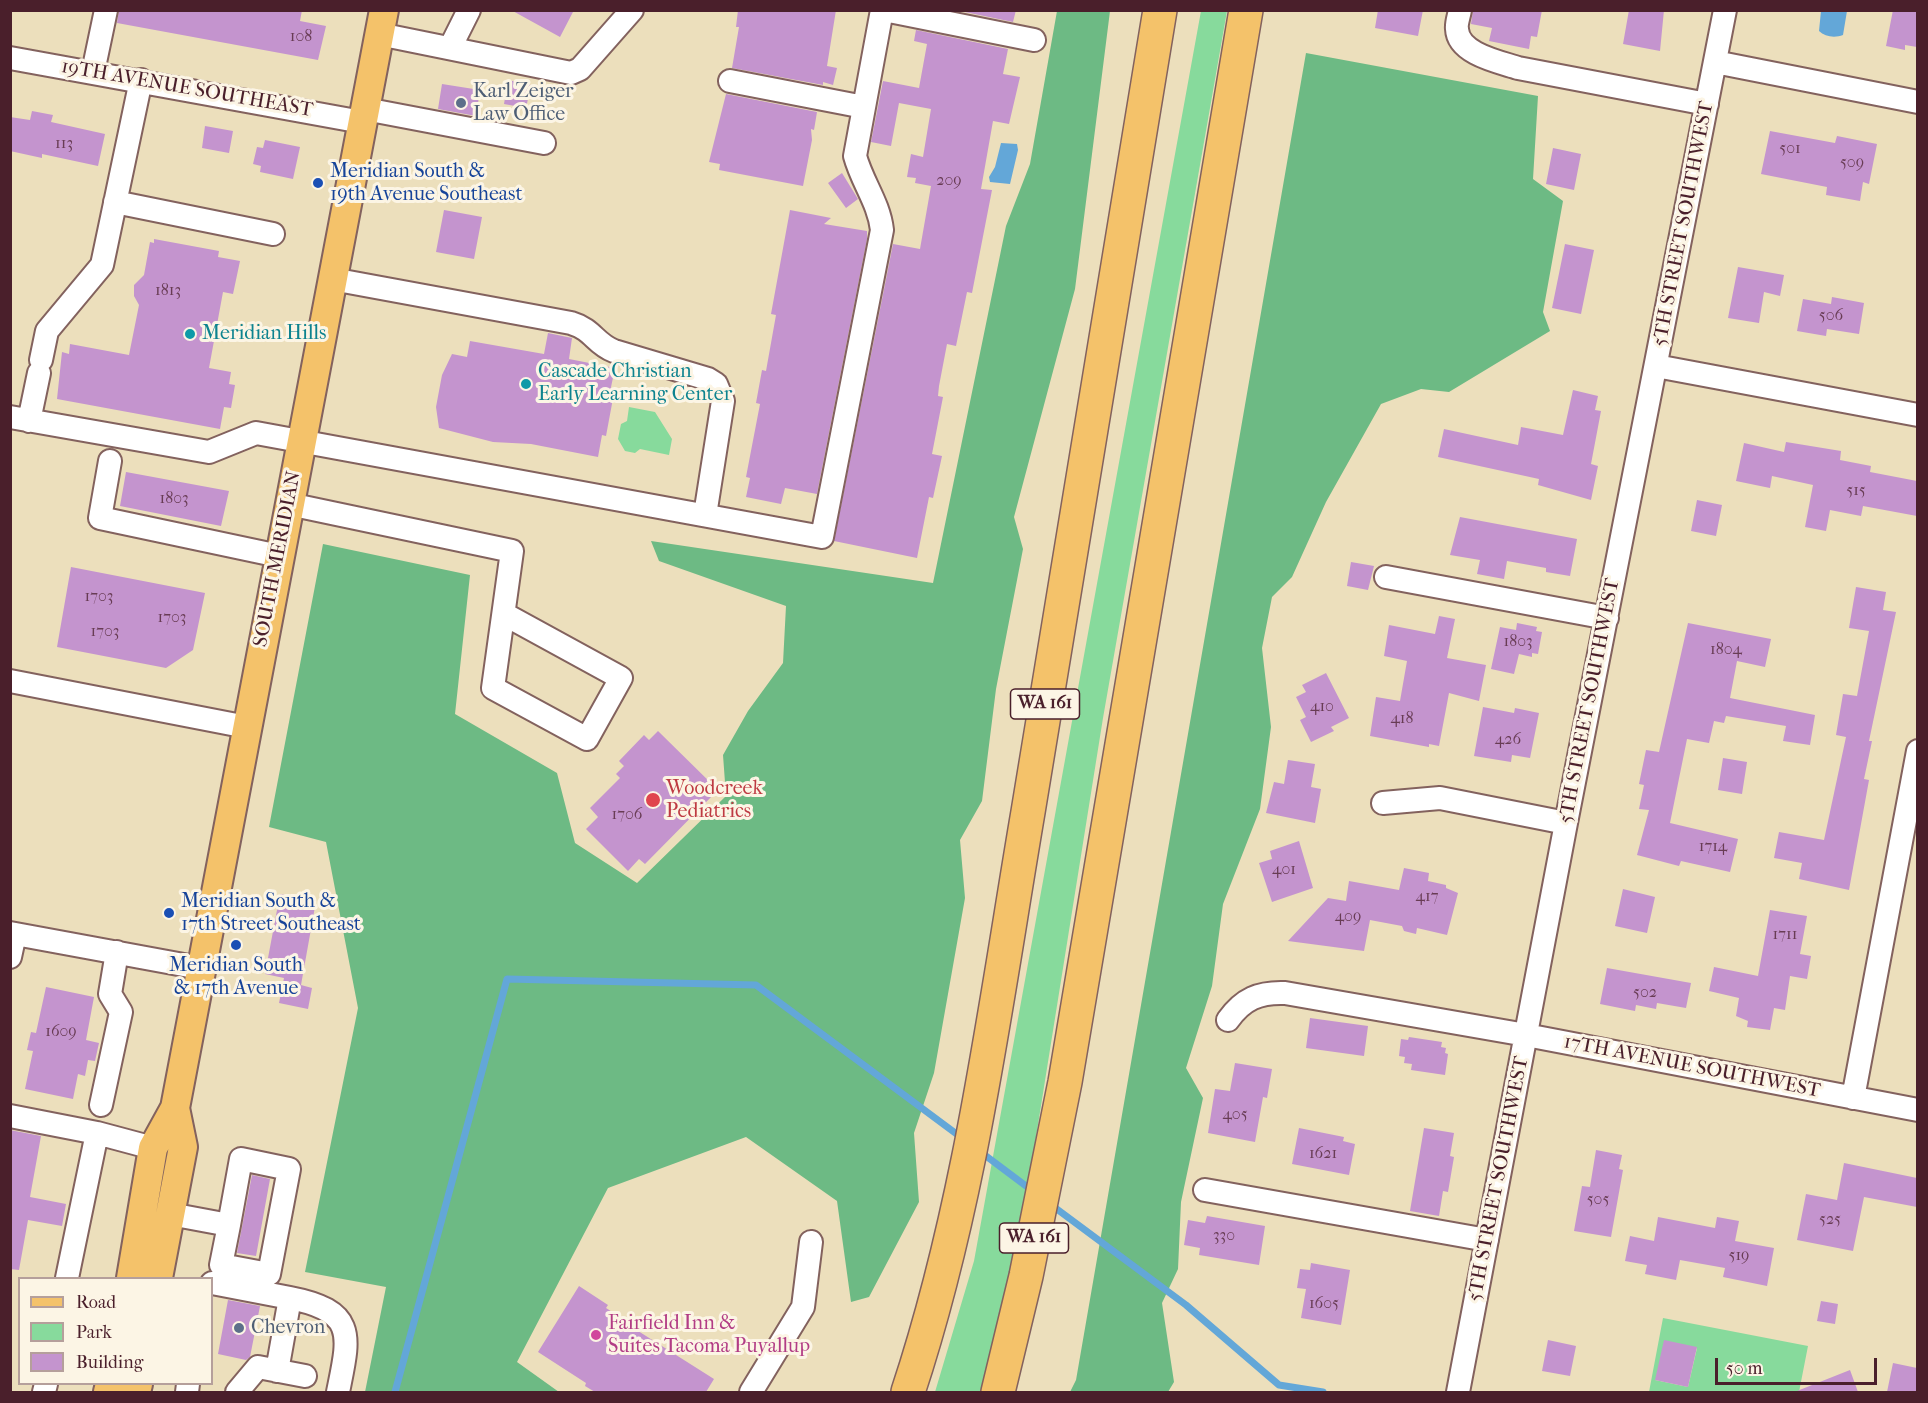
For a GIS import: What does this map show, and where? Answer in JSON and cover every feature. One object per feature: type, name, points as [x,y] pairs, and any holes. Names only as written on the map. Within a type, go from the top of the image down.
[{"type":"highway","name":"WA 161","points":[[908,1392],[929,1328],[950,1242],[987,1057],[1160,10]]},
{"type":"highway","name":"WA 161","points":[[998,1392],[1026,1276],[1065,1082],[1246,10]]},
{"type":"highway","points":[[1018,1392],[1048,1265],[1056,1212],[1065,1082]]},
{"type":"main road","name":"SOUTH MERIDIAN","points":[[131,1277],[153,1149],[175,1108],[300,441],[382,22]]},
{"type":"main road","name":"SOUTH MERIDIAN","points":[[158,1277],[183,1147],[175,1108]]},
{"type":"street","points":[[93,72],[106,10]]},
{"type":"street","points":[[450,48],[470,10]]},
{"type":"street","points":[[382,22],[450,48],[571,73],[580,69],[632,10]]},
{"type":"street","points":[[141,80],[102,265],[47,331],[40,366],[20,419],[209,452],[256,433],[822,537],[882,230],[880,214],[860,174],[855,156],[883,10],[1034,40]]},
{"type":"street","points":[[1460,10],[1456,30],[1463,44],[1489,59],[1518,68],[1707,104]]},
{"type":"street","name":"5TH STREET SOUTHWEST","points":[[1458,1392],[1566,823],[1725,10]]},
{"type":"street","name":"19TH AVENUE SOUTHEAST","points":[[10,58],[544,143]]},
{"type":"street","points":[[1715,62],[1917,102]]},
{"type":"street","points":[[730,81],[864,107]]},
{"type":"street","points":[[115,202],[273,234]]},
{"type":"street","points":[[332,279],[586,328],[605,347],[614,351],[708,379],[716,384],[723,401],[705,516]]},
{"type":"street","points":[[1656,366],[1917,415]]},
{"type":"street","points":[[110,461],[100,518],[279,556]]},
{"type":"street","points":[[289,504],[512,551],[493,688],[587,739],[621,678],[504,614]]},
{"type":"street","points":[[1386,577],[1606,618]]},
{"type":"street","points":[[10,681],[247,727]]},
{"type":"street","points":[[1853,1098],[1917,751]]},
{"type":"street","points":[[1383,803],[1440,798],[1566,823]]},
{"type":"street","points":[[10,957],[13,933],[200,968]]},
{"type":"street","points":[[100,1105],[121,1012],[110,994],[117,952]]},
{"type":"street","name":"17TH AVENUE SOUTHWEST","points":[[1228,1020],[1239,1005],[1254,996],[1285,993],[1526,1035],[1917,1110]]},
{"type":"street","points":[[10,1116],[97,1133],[153,1149]]},
{"type":"street","points":[[67,1277],[97,1133]]},
{"type":"street","points":[[242,1159],[289,1169],[269,1274],[221,1265],[229,1225],[242,1159]]},
{"type":"street","points":[[1205,1190],[1487,1240]]},
{"type":"street","points":[[170,1214],[229,1225]]},
{"type":"street","points":[[750,1392],[803,1307],[811,1242]]},
{"type":"street","points":[[213,1283],[320,1306],[343,1324],[347,1344],[338,1392]]},
{"type":"street","points":[[277,1371],[290,1298]]},
{"type":"street","points":[[237,1392],[258,1367],[305,1376]]},
{"type":"green space","points":[[1057,11],[1110,11],[1075,289],[1014,517],[1023,549],[996,689],[982,801],[960,840],[965,898],[934,1073],[914,1133],[919,1202],[869,1297],[851,1302],[837,1201],[746,1137],[608,1188],[517,1362],[559,1392],[365,1392],[386,1287],[305,1272],[358,1008],[326,842],[269,827],[323,544],[470,575],[455,714],[557,773],[575,843],[637,883],[726,796],[723,755],[748,711],[783,663],[786,606],[659,561],[651,541],[933,583],[1006,226],[1030,164]]},
{"type":"green space","points":[[1201,11],[1227,11],[1103,718],[1024,1212],[989,1366],[980,1392],[935,1392],[974,1261]]},
{"type":"green space","points":[[1306,53],[1538,96],[1533,179],[1563,201],[1543,312],[1550,331],[1449,392],[1421,389],[1381,404],[1326,502],[1292,577],[1272,597],[1262,648],[1271,727],[1260,809],[1223,904],[1212,986],[1186,1068],[1203,1098],[1181,1202],[1178,1269],[1162,1303],[1174,1382],[1168,1392],[1070,1392],[1076,1380]]},
{"type":"green space","points":[[629,407],[655,412],[672,439],[669,455],[640,449],[635,453],[625,451],[618,439],[621,424],[627,421]]},
{"type":"green space","points":[[1663,1318],[1808,1346],[1799,1392],[1649,1392]],"holes":[[[1697,1348],[1688,1387],[1655,1380]]]},
{"type":"water","points":[[1821,11],[1847,11],[1843,35],[1824,35],[1819,31]]},
{"type":"water","points":[[1001,143],[1017,144],[1018,150],[1010,184],[990,182],[989,177],[995,167]]},
{"type":"building","points":[[119,10],[302,10],[300,21],[326,26],[318,60],[117,23]]},
{"type":"building","points":[[511,10],[574,10],[560,37]]},
{"type":"building","points":[[738,10],[836,10],[827,66],[837,68],[833,85],[732,68],[739,27],[736,27]]},
{"type":"building","points":[[955,10],[1016,10],[1013,22]]},
{"type":"building","points":[[1378,10],[1423,10],[1418,36],[1375,28]]},
{"type":"building","points":[[1473,10],[1542,10],[1537,37],[1531,36],[1529,49],[1489,41],[1492,28],[1471,24]]},
{"type":"building","points":[[1629,10],[1664,10],[1660,51],[1623,44]]},
{"type":"building","points":[[1893,10],[1917,10],[1917,47],[1905,45],[1905,50],[1886,46]]},
{"type":"building","points":[[916,30],[1008,49],[1003,74],[1020,77],[1009,124],[993,121],[981,189],[992,190],[972,293],[967,292],[956,346],[947,344],[938,396],[943,397],[932,454],[942,456],[933,498],[929,497],[917,558],[834,541],[893,244],[920,249],[931,186],[915,183],[916,178],[907,177],[911,154],[923,157],[931,109],[899,103],[891,146],[871,142],[883,81],[919,88],[927,44],[914,41]]},
{"type":"building","points":[[508,80],[531,85],[526,108],[504,104]]},
{"type":"building","points":[[442,84],[480,90],[476,116],[438,109]]},
{"type":"building","points":[[726,94],[817,112],[814,130],[811,129],[812,140],[803,186],[719,170],[720,164],[709,162]]},
{"type":"building","points":[[32,111],[53,115],[51,122],[105,134],[98,166],[42,154],[42,158],[10,151],[10,117],[30,120]]},
{"type":"building","points":[[205,126],[233,131],[229,153],[202,148]]},
{"type":"building","points":[[1770,131],[1835,143],[1837,136],[1877,144],[1869,184],[1863,182],[1860,201],[1826,195],[1827,187],[1761,174]]},
{"type":"building","points":[[265,140],[300,147],[293,179],[260,172],[261,166],[253,164],[257,147],[263,148]]},
{"type":"building","points":[[1553,148],[1581,154],[1574,190],[1546,184]]},
{"type":"building","points":[[842,173],[858,199],[846,208],[828,183]]},
{"type":"building","points":[[444,210],[482,217],[474,259],[436,252]]},
{"type":"building","points":[[790,210],[831,218],[824,224],[867,231],[867,239],[817,494],[785,488],[781,504],[746,497],[750,478],[746,477],[760,404],[756,403],[762,370],[766,371],[776,315],[771,314]]},
{"type":"building","name":"Meridian Hills","points":[[154,239],[219,251],[218,257],[240,261],[233,294],[223,292],[209,368],[231,372],[229,384],[235,385],[231,408],[224,407],[220,429],[57,399],[62,352],[69,354],[70,344],[129,355],[139,305],[134,296],[134,285],[144,275],[150,242],[154,243]]},
{"type":"building","points":[[1565,244],[1594,250],[1581,314],[1552,308]]},
{"type":"building","points":[[1738,267],[1784,275],[1780,296],[1764,292],[1759,323],[1728,318]]},
{"type":"building","points":[[1832,297],[1864,303],[1859,334],[1827,329],[1826,336],[1797,331],[1803,299],[1831,304]]},
{"type":"building","name":"Cascade Christian Early Learning Center","points":[[548,333],[572,338],[569,359],[615,368],[610,392],[614,393],[606,436],[602,435],[598,457],[531,444],[493,442],[439,428],[436,407],[442,375],[452,354],[467,357],[470,341],[544,354]]},
{"type":"building","points":[[1573,390],[1598,396],[1595,410],[1601,411],[1591,464],[1598,466],[1591,500],[1538,485],[1539,479],[1438,457],[1444,429],[1518,445],[1521,427],[1563,435]]},
{"type":"building","points":[[1786,442],[1841,451],[1840,460],[1871,466],[1870,472],[1917,481],[1917,516],[1863,506],[1861,516],[1830,510],[1826,531],[1805,527],[1813,485],[1772,476],[1770,488],[1736,481],[1744,443],[1784,452]]},
{"type":"building","points":[[126,472],[229,491],[221,526],[120,506]]},
{"type":"building","points":[[1697,500],[1722,505],[1716,536],[1691,531]]},
{"type":"building","points":[[1460,517],[1577,539],[1570,576],[1546,572],[1546,568],[1507,561],[1504,579],[1477,574],[1480,560],[1450,555]]},
{"type":"building","points":[[1351,562],[1374,566],[1368,590],[1347,586]]},
{"type":"building","points":[[71,567],[205,593],[193,650],[166,668],[57,647]]},
{"type":"building","points":[[1856,587],[1886,592],[1883,610],[1896,612],[1869,741],[1872,741],[1864,779],[1869,780],[1849,890],[1799,879],[1802,863],[1774,858],[1779,832],[1824,840],[1846,737],[1836,735],[1843,694],[1857,696],[1869,631],[1849,628]]},
{"type":"building","points":[[1439,616],[1455,619],[1447,658],[1486,665],[1479,701],[1449,693],[1439,746],[1429,744],[1429,747],[1370,736],[1376,697],[1400,701],[1407,661],[1384,656],[1389,625],[1435,634]]},
{"type":"building","points":[[1517,623],[1537,627],[1536,631],[1542,632],[1538,654],[1532,653],[1532,657],[1519,654],[1514,674],[1491,669],[1500,627],[1516,630]]},
{"type":"building","points":[[1688,623],[1771,639],[1765,667],[1737,661],[1730,698],[1815,715],[1810,745],[1783,741],[1786,726],[1726,716],[1724,723],[1714,721],[1709,743],[1687,739],[1670,823],[1738,839],[1730,872],[1681,861],[1679,866],[1637,855],[1649,810],[1639,809],[1644,785],[1639,784],[1646,750],[1659,752]]},
{"type":"building","points":[[1326,673],[1349,718],[1331,727],[1334,731],[1311,742],[1300,720],[1306,717],[1296,697],[1306,692],[1302,685]]},
{"type":"building","points":[[1483,707],[1514,713],[1515,708],[1539,713],[1530,758],[1512,755],[1511,762],[1474,756]]},
{"type":"building","name":"Woodcreek Pediatrics","points":[[658,731],[718,790],[645,864],[639,859],[628,871],[586,829],[598,817],[590,808],[620,778],[616,774],[624,766],[619,761],[644,735],[649,740]]},
{"type":"building","points":[[1723,758],[1747,762],[1742,794],[1718,790]]},
{"type":"building","points":[[1288,760],[1315,764],[1311,787],[1321,789],[1315,823],[1266,813],[1274,782],[1284,784]]},
{"type":"building","points":[[1299,841],[1313,888],[1272,902],[1259,863],[1272,859],[1270,851]]},
{"type":"building","points":[[1404,868],[1429,873],[1428,881],[1446,885],[1446,888],[1458,893],[1447,935],[1417,928],[1416,934],[1404,931],[1402,926],[1370,920],[1364,951],[1288,941],[1328,898],[1346,901],[1349,881],[1399,890]]},
{"type":"building","points":[[1623,889],[1655,897],[1647,933],[1615,926]]},
{"type":"building","points":[[280,894],[316,901],[301,985],[312,988],[308,1009],[279,1003],[284,978],[265,974]]},
{"type":"building","points":[[1770,910],[1807,916],[1800,954],[1811,956],[1807,979],[1790,976],[1785,1010],[1774,1008],[1770,1030],[1747,1027],[1748,1021],[1736,1016],[1739,998],[1709,991],[1714,967],[1758,976]]},
{"type":"building","points":[[1607,968],[1691,983],[1686,1008],[1657,1003],[1656,1009],[1636,1005],[1635,1011],[1600,1004]]},
{"type":"building","points":[[46,987],[94,997],[86,1040],[99,1043],[95,1061],[88,1060],[85,1076],[78,1074],[73,1099],[25,1089],[33,1051],[27,1050],[31,1032],[36,1033]]},
{"type":"building","points":[[1310,1018],[1368,1026],[1364,1056],[1306,1048]]},
{"type":"building","points":[[1409,1037],[1442,1042],[1441,1047],[1446,1048],[1445,1053],[1448,1054],[1445,1075],[1411,1070],[1412,1064],[1404,1063],[1405,1057],[1399,1056],[1401,1039],[1408,1040]]},
{"type":"building","points":[[1235,1063],[1272,1069],[1267,1098],[1263,1097],[1255,1142],[1208,1133],[1215,1089],[1230,1091]]},
{"type":"building","points":[[1299,1128],[1344,1137],[1343,1141],[1355,1144],[1349,1175],[1292,1164]]},
{"type":"building","points":[[1424,1128],[1454,1133],[1450,1156],[1454,1157],[1448,1192],[1443,1191],[1439,1216],[1410,1211]]},
{"type":"building","points":[[10,1130],[41,1136],[30,1197],[66,1204],[62,1226],[28,1220],[19,1270],[10,1269]]},
{"type":"building","points":[[1596,1150],[1622,1155],[1619,1169],[1623,1170],[1611,1237],[1574,1231],[1582,1186],[1590,1187]]},
{"type":"building","points":[[1844,1163],[1917,1178],[1917,1207],[1864,1197],[1853,1251],[1797,1240],[1806,1194],[1837,1200]]},
{"type":"building","points":[[252,1175],[270,1179],[256,1256],[237,1253]]},
{"type":"building","points":[[1207,1216],[1265,1226],[1259,1265],[1199,1255],[1200,1248],[1184,1245],[1188,1220],[1205,1223]]},
{"type":"building","points":[[1658,1217],[1715,1228],[1717,1217],[1739,1221],[1735,1241],[1774,1248],[1767,1286],[1723,1277],[1725,1268],[1680,1260],[1676,1280],[1645,1274],[1647,1265],[1625,1261],[1630,1236],[1654,1241]]},
{"type":"building","points":[[1311,1263],[1350,1270],[1341,1325],[1301,1318],[1306,1289],[1297,1288],[1300,1269],[1310,1270]]},
{"type":"building","name":"Fairfield Inn & Suites Tacoma Puyallup","points":[[579,1286],[608,1305],[606,1308],[617,1315],[616,1317],[714,1379],[706,1392],[595,1392],[585,1386],[586,1383],[538,1352]]},
{"type":"building","name":"Chevron","points":[[228,1300],[260,1306],[250,1357],[246,1360],[218,1354]]},
{"type":"building","points":[[1821,1301],[1838,1304],[1835,1324],[1817,1321]]},
{"type":"building","points":[[1548,1340],[1576,1346],[1570,1376],[1542,1371]]},
{"type":"building","points":[[1664,1340],[1697,1347],[1688,1387],[1655,1380]]},
{"type":"building","points":[[1893,1363],[1917,1368],[1917,1392],[1887,1392]]},
{"type":"building","points":[[1850,1370],[1858,1392],[1797,1392],[1797,1391]]},
{"type":"waterway","points":[[395,1392],[507,979],[756,985],[962,1138]]},
{"type":"waterway","points":[[978,1150],[1034,1192]]},
{"type":"waterway","points":[[1050,1204],[1186,1305],[1279,1385],[1323,1392]]},
{"type":"place","name":"Karl Zeiger Law Office","points":[[461,103]]},
{"type":"place","name":"Meridian South & 19th Avenue Southeast","points":[[318,183]]},
{"type":"place","name":"Meridian Hills","points":[[190,334]]},
{"type":"place","name":"Cascade Christian Early Learning Center","points":[[526,384]]},
{"type":"place","name":"Woodcreek Pediatrics","points":[[653,800]]},
{"type":"place","name":"Meridian South & 17th Street Southeast","points":[[169,913]]},
{"type":"place","name":"Meridian South & 17th Avenue","points":[[236,945]]},
{"type":"place","name":"Chevron","points":[[239,1328]]},
{"type":"place","name":"Fairfield Inn & Suites Tacoma Puyallup","points":[[596,1335]]}]
